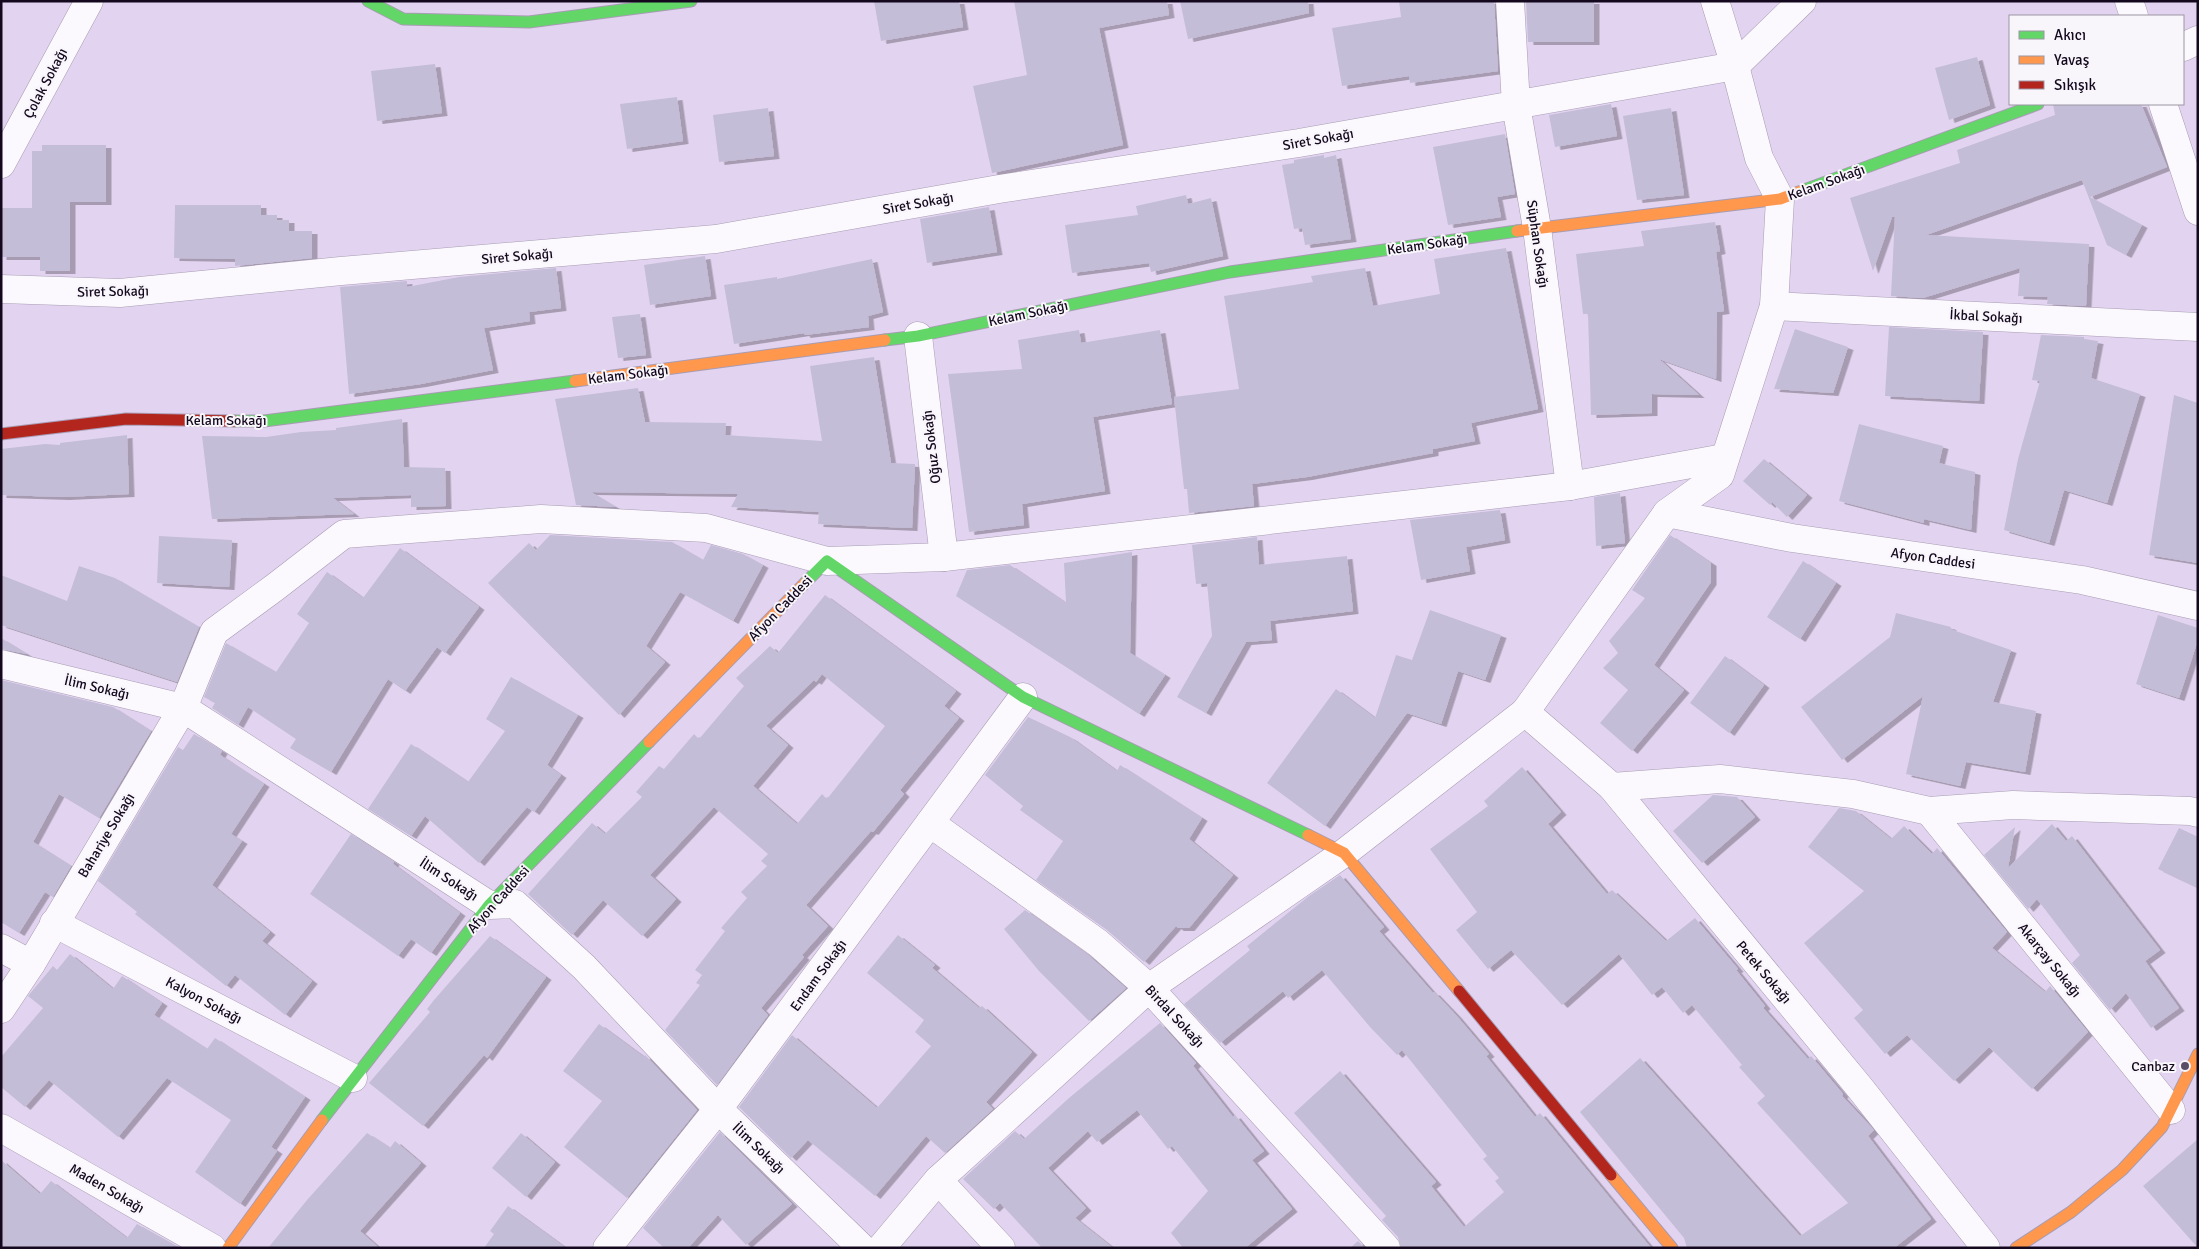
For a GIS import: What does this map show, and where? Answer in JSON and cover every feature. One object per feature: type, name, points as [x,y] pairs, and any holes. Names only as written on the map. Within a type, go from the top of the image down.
[{"type":"street","name":"Çolak Sokağı","points":[[1,164],[89,1]]},
{"type":"street","points":[[368,1],[404,19],[529,22],[691,1]]},
{"type":"street","name":"Süphan Sokağı","points":[[1510,1],[1516,105],[1537,228],[1570,486]]},
{"type":"street","points":[[881,1248],[938,1180],[1150,988],[1344,853],[1525,712],[1667,513],[1720,475],[1774,306],[1780,199],[1759,158],[1735,66],[1715,1]]},
{"type":"street","points":[[1735,66],[1802,1]]},
{"type":"street","points":[[2129,1],[2134,15]]},
{"type":"street","points":[[2184,47],[2198,40]]},
{"type":"street","name":"Siret Sokağı","points":[[1,289],[120,293],[341,271],[716,239],[999,189],[1299,143],[1735,66]]},
{"type":"street","name":"Kelam Sokağı","points":[[1,434],[126,419],[264,421],[918,336],[1230,272],[1537,228],[1780,199],[2035,105]]},
{"type":"street","points":[[2163,105],[2198,211]]},
{"type":"street","name":"İkbal Sokağı","points":[[1774,306],[2198,327]]},
{"type":"street","name":"Oğuz Sokağı","points":[[918,336],[944,557]]},
{"type":"street","name":"Bahariye Sokağı","points":[[1,1009],[31,964],[54,922],[183,708],[214,632],[344,534],[541,518],[706,528],[827,561],[944,557],[1570,486],[1724,458]]},
{"type":"street","name":"Afyon Caddesi","points":[[1667,513],[1792,538],[2082,580],[2198,606]]},
{"type":"street","points":[[827,561],[1023,698],[1344,853],[1672,1248]]},
{"type":"street","name":"Afyon Caddesi","points":[[228,1248],[353,1078],[489,905],[827,561]]},
{"type":"street","name":"İlim Sokağı","points":[[1,664],[183,708],[489,905],[516,904],[584,967],[718,1109],[862,1248]]},
{"type":"street","name":"Endam Sokağı","points":[[607,1248],[718,1109],[1023,698]]},
{"type":"street","name":"Petek Sokağı","points":[[1525,712],[1612,787],[1860,1088],[1986,1248]]},
{"type":"street","points":[[1612,787],[1720,779],[1853,794],[1929,811],[2013,805],[2190,811],[2198,813]]},
{"type":"street","name":"Akarçay Sokağı","points":[[1929,811],[2171,1110]]},
{"type":"street","name":"Birdal Sokağı","points":[[930,823],[1098,943],[1150,988],[1386,1248]]},
{"type":"street","name":"Kalyon Sokağı","points":[[54,922],[353,1078]]},
{"type":"street","points":[[1,948],[31,964]]},
{"type":"street","points":[[2016,1248],[2071,1212],[2122,1170],[2162,1127],[2198,1054]]},
{"type":"street","name":"Maden Sokağı","points":[[1,1128],[212,1248]]},
{"type":"street","points":[[938,1180],[1001,1248]]},
{"type":"building","points":[[874,1],[959,1],[963,27],[881,41]]},
{"type":"building","points":[[1014,1],[1167,1],[1169,15],[1099,28],[1123,145],[992,173],[973,86],[1027,75]]},
{"type":"building","points":[[1180,1],[1308,1],[1309,13],[1188,39]]},
{"type":"building","points":[[1399,1],[1494,1],[1498,71],[1410,83],[1409,76],[1342,86],[1332,28],[1401,17]]},
{"type":"building","points":[[1526,1],[1594,1],[1594,42],[1528,42]]},
{"type":"building","points":[[1977,57],[1990,105],[1949,120],[1935,68]]},
{"type":"building","points":[[435,64],[442,113],[377,121],[371,71]]},
{"type":"building","points":[[677,97],[683,141],[627,149],[620,104]]},
{"type":"building","points":[[1611,104],[1617,136],[1555,147],[1549,115]]},
{"type":"building","points":[[2053,105],[2141,105],[2167,167],[2090,197],[2142,225],[2126,255],[2107,245],[2082,180],[1926,235],[2089,244],[2086,306],[2047,304],[2048,297],[2018,296],[2020,268],[1923,298],[1891,296],[1895,217],[1892,217],[1873,271],[1850,198],[1960,163],[1957,150],[2055,115]]},
{"type":"building","points":[[768,108],[774,156],[719,162],[713,115]]},
{"type":"building","points":[[1671,108],[1684,195],[1637,200],[1623,116]]},
{"type":"building","points":[[1505,134],[1515,194],[1497,197],[1501,217],[1448,225],[1433,147]]},
{"type":"building","points":[[42,145],[106,145],[106,202],[70,202],[70,271],[40,271],[40,257],[1,257],[1,208],[32,208],[32,151],[42,151]]},
{"type":"building","points":[[1324,155],[1324,158],[1336,155],[1351,239],[1305,245],[1302,228],[1294,229],[1282,165],[1294,163],[1294,160]]},
{"type":"building","points":[[1186,195],[1188,204],[1211,198],[1223,256],[1151,272],[1149,263],[1072,273],[1065,225],[1138,215],[1136,206]]},
{"type":"building","points":[[175,205],[261,205],[261,215],[277,215],[277,220],[289,220],[289,231],[312,231],[312,258],[235,266],[235,259],[174,258]]},
{"type":"building","points":[[989,207],[997,252],[927,263],[920,219]]},
{"type":"building","points":[[1715,222],[1720,251],[1716,252],[1724,311],[1717,312],[1716,379],[1659,359],[1699,395],[1652,394],[1652,413],[1591,415],[1588,314],[1583,314],[1576,254],[1644,246],[1641,231]]},
{"type":"building","points":[[1506,248],[1538,409],[1471,423],[1475,441],[1433,449],[1433,453],[1307,477],[1252,484],[1254,506],[1189,513],[1187,489],[1184,489],[1174,397],[1239,389],[1224,296],[1313,282],[1311,276],[1365,268],[1373,306],[1440,294],[1434,259]]},
{"type":"building","points":[[705,256],[711,296],[650,305],[644,265]]},
{"type":"building","points":[[872,259],[883,312],[868,316],[869,327],[805,335],[804,333],[734,344],[724,285],[777,277],[777,279]]},
{"type":"building","points":[[556,268],[561,308],[529,312],[530,321],[484,328],[493,370],[421,384],[349,394],[340,287],[407,281],[407,287],[459,277]]},
{"type":"building","points":[[640,314],[646,355],[618,358],[612,317]]},
{"type":"building","points":[[1889,327],[1983,332],[1979,401],[1885,396]]},
{"type":"building","points":[[1795,329],[1848,347],[1833,393],[1774,389]]},
{"type":"building","points":[[1079,330],[1081,343],[1160,330],[1172,404],[1093,417],[1105,491],[1022,504],[1024,525],[969,532],[948,374],[1022,369],[1018,340]]},
{"type":"building","points":[[2041,335],[2084,337],[2084,339],[2098,341],[2091,378],[2140,394],[2107,503],[2064,490],[2049,543],[2004,530],[2018,459],[2040,381],[2032,380]]},
{"type":"building","points":[[874,357],[891,463],[915,464],[912,528],[818,524],[819,512],[731,507],[738,494],[591,492],[616,507],[576,505],[555,399],[638,388],[645,422],[726,423],[725,435],[822,441],[810,366]]},
{"type":"building","points":[[2174,395],[2198,403],[2198,563],[2149,555]]},
{"type":"building","points":[[402,419],[404,467],[445,468],[446,506],[411,507],[411,495],[333,498],[354,514],[212,519],[202,436],[266,437],[336,430],[336,428]]},
{"type":"building","points":[[1859,424],[1943,446],[1939,463],[1975,472],[1971,530],[1924,519],[1924,523],[1839,501]]},
{"type":"building","points":[[127,435],[129,494],[64,497],[1,495],[1,449],[45,444],[60,445],[60,443]]},
{"type":"building","points":[[1764,459],[1807,495],[1787,517],[1772,502],[1770,505],[1743,481]]},
{"type":"building","points":[[1620,493],[1625,543],[1596,546],[1594,497]]},
{"type":"building","points":[[1500,510],[1505,540],[1466,547],[1470,571],[1421,580],[1410,520]]},
{"type":"building","points":[[550,535],[672,542],[703,560],[711,545],[743,554],[763,565],[733,621],[680,592],[646,646],[665,662],[619,715],[488,583],[529,543],[536,550]]},
{"type":"building","points":[[1670,535],[1711,563],[1711,582],[1654,665],[1684,690],[1632,751],[1600,723],[1628,690],[1603,668],[1618,653],[1609,641],[1645,598],[1632,590]]},
{"type":"building","points":[[159,536],[232,540],[229,587],[157,583]]},
{"type":"building","points":[[1257,537],[1259,565],[1347,556],[1353,611],[1270,621],[1272,640],[1246,642],[1206,713],[1177,697],[1212,636],[1207,583],[1196,584],[1192,545]]},
{"type":"building","points":[[400,548],[479,607],[445,653],[437,647],[405,691],[388,679],[331,772],[290,748],[296,739],[248,707],[238,725],[212,708],[215,703],[204,697],[226,643],[276,672],[309,623],[297,614],[327,572],[363,598]]},
{"type":"building","points":[[1132,552],[1130,653],[1165,675],[1139,714],[956,596],[967,570],[1010,565],[1066,603],[1064,563]]},
{"type":"building","points":[[1803,561],[1836,583],[1800,639],[1767,617]]},
{"type":"building","points":[[79,566],[115,578],[199,627],[177,682],[1,625],[1,575],[67,601]]},
{"type":"building","points":[[825,595],[956,691],[944,706],[959,718],[900,790],[904,794],[873,832],[871,831],[806,905],[828,926],[802,955],[804,957],[761,1008],[768,1015],[717,1085],[665,1030],[700,985],[696,983],[702,975],[695,970],[725,931],[721,928],[747,898],[741,892],[767,866],[761,861],[768,854],[714,807],[650,875],[676,899],[642,936],[603,900],[572,935],[528,894],[592,823],[605,834],[642,797],[636,792],[659,766],[664,769],[694,734],[699,739],[744,686],[736,678],[770,646],[778,653]],"holes":[[[822,674],[885,726],[827,799],[822,794],[797,824],[753,786],[788,745],[766,726],[814,680],[816,682]]]},
{"type":"building","points":[[1430,610],[1501,635],[1485,680],[1458,671],[1441,724],[1407,713],[1325,826],[1267,783],[1336,689],[1375,718],[1396,655],[1412,660]]},
{"type":"building","points":[[1896,613],[1951,627],[1950,629],[2011,650],[1993,702],[2036,711],[2025,772],[1966,762],[1960,786],[1906,774],[1923,696],[1842,760],[1801,707],[1890,637]]},
{"type":"building","points":[[2158,615],[2198,628],[2198,640],[2179,698],[2136,684]]},
{"type":"building","points":[[1,638],[27,654],[1,649]]},
{"type":"building","points":[[1725,656],[1764,685],[1729,733],[1690,703]]},
{"type":"building","points":[[511,677],[578,715],[547,765],[561,775],[534,812],[527,807],[479,863],[425,816],[411,836],[368,809],[411,744],[468,782],[505,731],[486,719]]},
{"type":"building","points":[[1,680],[113,707],[151,731],[99,818],[59,794],[33,842],[71,866],[53,897],[45,892],[19,933],[1,922]]},
{"type":"building","points":[[1028,717],[1070,737],[1117,771],[1120,765],[1202,818],[1189,839],[1233,875],[1189,928],[1178,928],[1176,926],[1144,962],[1107,930],[1036,880],[1063,841],[1020,810],[1023,806],[985,775]]},
{"type":"building","points":[[194,734],[222,751],[220,755],[264,784],[231,834],[242,841],[212,885],[270,932],[262,941],[312,981],[285,1015],[235,975],[226,986],[135,914],[137,912],[98,881],[178,747],[183,750]]},
{"type":"building","points":[[1522,767],[1561,812],[1548,824],[1607,894],[1612,890],[1666,941],[1695,918],[1738,969],[1736,970],[1765,1006],[1763,1008],[1808,1059],[1811,1056],[1843,1094],[1842,1096],[1874,1130],[1868,1136],[1931,1219],[1894,1248],[1687,1248],[1684,1238],[1580,1112],[1640,1058],[1800,1236],[1848,1203],[1757,1103],[1765,1096],[1739,1067],[1742,1065],[1692,1005],[1683,1013],[1662,987],[1652,995],[1619,954],[1562,1005],[1511,950],[1488,969],[1456,930],[1477,912],[1430,849],[1488,806],[1484,801]]},
{"type":"building","points":[[1713,795],[1737,797],[1755,817],[1702,863],[1673,831]]},
{"type":"building","points":[[1839,808],[1856,811],[1891,839],[1904,826],[1932,854],[1937,848],[2007,932],[1992,948],[2045,992],[2050,986],[2088,1032],[2032,1089],[1989,1047],[1954,1081],[1907,1035],[1885,1054],[1854,1018],[1863,1010],[1804,943],[1864,891],[1808,847]]},
{"type":"building","points":[[2052,824],[2066,841],[2072,836],[2160,950],[2145,961],[2179,1008],[2151,1028],[2126,993],[2110,1010],[2072,963],[2080,955],[2037,899],[2028,909],[1984,855],[2015,827],[2008,868]]},
{"type":"building","points":[[2179,828],[2198,837],[2198,888],[2158,869]]},
{"type":"building","points":[[351,834],[394,862],[393,864],[460,913],[431,953],[411,939],[398,956],[310,894]]},
{"type":"building","points":[[1340,875],[1384,927],[1379,931],[1433,993],[1456,1015],[1489,1054],[1486,1056],[1535,1117],[1540,1113],[1651,1248],[1401,1248],[1398,1237],[1382,1220],[1386,1216],[1294,1113],[1340,1071],[1436,1182],[1431,1186],[1464,1227],[1504,1192],[1495,1181],[1499,1178],[1483,1159],[1487,1156],[1402,1050],[1397,1055],[1370,1027],[1322,970],[1288,998],[1283,991],[1220,1043],[1184,1004],[1250,950],[1247,946],[1309,896]]},
{"type":"building","points":[[1025,910],[1088,955],[1126,988],[1089,1021],[1039,971],[1004,929]]},
{"type":"building","points":[[898,935],[935,965],[932,968],[979,1008],[982,1006],[1032,1052],[986,1102],[993,1109],[945,1153],[926,1136],[875,1196],[808,1140],[791,1158],[739,1107],[792,1035],[877,1108],[931,1046],[915,1032],[924,1020],[867,973]]},
{"type":"building","points":[[490,936],[546,977],[487,1058],[484,1055],[423,1126],[369,1083],[430,1012],[427,1009],[434,1000]]},
{"type":"building","points":[[70,954],[113,989],[122,976],[162,1003],[154,1015],[207,1049],[215,1038],[305,1097],[271,1147],[277,1151],[240,1204],[195,1172],[231,1120],[167,1078],[118,1137],[49,1080],[25,1107],[1,1087],[1,1057],[43,1008],[28,996],[53,966],[57,970]]},
{"type":"building","points":[[1160,1023],[1196,1063],[1193,1066],[1233,1117],[1235,1115],[1264,1151],[1252,1160],[1292,1209],[1245,1248],[1183,1248],[1171,1233],[1208,1191],[1172,1146],[1168,1149],[1137,1110],[1097,1142],[1088,1131],[1048,1168],[1086,1208],[1075,1218],[1113,1248],[1042,1248],[1000,1203],[994,1209],[963,1179],[1015,1131],[1024,1139],[1069,1098]]},
{"type":"building","points":[[599,1024],[644,1057],[645,1055],[697,1110],[627,1198],[564,1147],[602,1101],[563,1071]]},
{"type":"building","points":[[720,1132],[792,1204],[746,1245],[718,1215],[688,1248],[664,1248],[643,1228]]},
{"type":"building","points":[[367,1133],[390,1148],[395,1141],[421,1163],[360,1231],[379,1248],[268,1248],[307,1200]]},
{"type":"building","points":[[521,1133],[555,1162],[526,1197],[492,1168]]},
{"type":"building","points":[[2198,1139],[2198,1248],[2143,1186]]},
{"type":"building","points":[[1,1160],[40,1194],[51,1181],[127,1238],[137,1224],[180,1248],[1,1248]]},
{"type":"building","points":[[508,1206],[566,1248],[484,1248],[494,1234],[490,1231]]},
{"type":"building","points":[[1358,1241],[1365,1248],[1350,1248]]},
{"type":"traffic: fast","points":[[368,1],[403,19],[529,22],[691,1]]},
{"type":"traffic: fast","points":[[1804,190],[2035,105]]},
{"type":"traffic: fast","points":[[885,340],[918,336],[1230,272],[1517,231]]},
{"type":"traffic: fast","points":[[234,421],[264,421],[575,381]]},
{"type":"traffic: fast","points":[[805,583],[827,561],[1023,697],[1308,835]]},
{"type":"traffic: fast","points":[[322,1120],[489,905],[649,742]]},
{"type":"traffic: slow","points":[[1517,231],[1780,199],[1804,190]]},
{"type":"traffic: slow","points":[[575,381],[885,340]]},
{"type":"traffic: slow","points":[[649,742],[805,583]]},
{"type":"traffic: slow","points":[[1308,835],[1344,853],[1459,991]]},
{"type":"traffic: slow","points":[[2016,1248],[2071,1212],[2122,1170],[2162,1127],[2198,1054]]},
{"type":"traffic: slow","points":[[228,1248],[322,1120]]},
{"type":"traffic: slow","points":[[1611,1175],[1672,1248]]},
{"type":"traffic: jam","points":[[1,434],[126,419],[234,421]]},
{"type":"traffic: jam","points":[[1459,991],[1611,1175]]},
{"type":"place","name":"Canbaz","points":[[2185,1066]]}]
